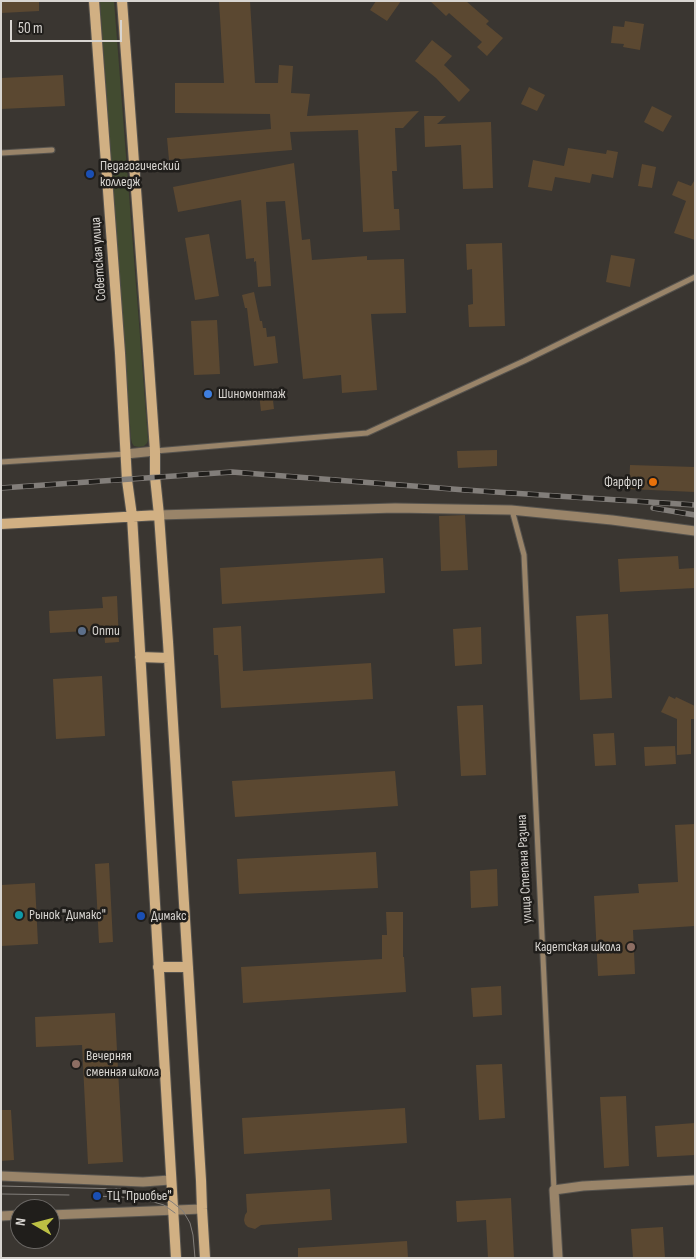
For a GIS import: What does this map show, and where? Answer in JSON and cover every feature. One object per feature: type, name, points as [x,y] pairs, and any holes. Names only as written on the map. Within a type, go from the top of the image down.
[{"type":"main road","name":"Советская улица","points":[[94,1],[127,480],[132,516],[176,1258]]},
{"type":"main road","points":[[122,1],[169,658],[202,1180],[205,1258]]},
{"type":"main road","points":[[1,524],[159,515]]},
{"type":"main road","points":[[140,657],[169,658]]},
{"type":"main road","points":[[158,967],[188,967]]},
{"type":"street","points":[[1,153],[52,150]]},
{"type":"street","points":[[1,462],[126,454],[367,433],[524,361],[695,277]]},
{"type":"street","points":[[159,515],[395,508],[511,510],[612,520],[695,531]]},
{"type":"street","name":"улица Степана Разина","points":[[511,510],[524,555],[558,1258]]},
{"type":"street","points":[[1,1176],[143,1182],[170,1180]]},
{"type":"street","points":[[554,1190],[583,1186],[695,1180]]},
{"type":"street","points":[[60,1214],[202,1209]]},
{"type":"green space","points":[[100,1],[114,1],[148,440],[144,446],[139,447],[134,446],[131,438]]},
{"type":"building","points":[[1,1],[39,1],[39,11],[1,13]]},
{"type":"building","points":[[219,1],[250,1],[255,83],[278,83],[279,65],[293,66],[291,93],[310,94],[307,116],[419,111],[403,128],[395,128],[397,171],[392,171],[394,209],[399,209],[400,230],[363,232],[358,130],[290,132],[292,150],[169,160],[167,138],[271,129],[270,114],[175,113],[175,83],[224,83]]},
{"type":"building","points":[[376,1],[401,1],[387,21],[370,10]]},
{"type":"building","points":[[430,1],[466,1],[489,21],[486,24],[503,38],[487,56],[477,47],[482,42],[449,13],[446,16]]},
{"type":"building","points":[[625,21],[644,24],[640,50],[623,47],[624,44],[611,43],[613,26],[624,27]]},
{"type":"building","points":[[432,40],[452,56],[444,65],[470,90],[459,102],[436,78],[415,61]]},
{"type":"building","points":[[63,75],[65,106],[1,109],[1,78]]},
{"type":"building","points":[[529,87],[545,95],[537,111],[521,104]]},
{"type":"building","points":[[652,106],[672,116],[663,132],[644,122]]},
{"type":"building","points":[[424,116],[446,116],[437,124],[491,122],[493,188],[463,189],[461,145],[425,147]]},
{"type":"building","points":[[568,148],[606,154],[607,150],[618,152],[613,178],[592,174],[590,183],[555,177],[552,191],[528,187],[533,160],[564,166]]},
{"type":"building","points":[[294,163],[302,240],[310,239],[312,260],[367,256],[367,260],[404,259],[406,313],[371,314],[377,390],[342,393],[341,375],[303,379],[285,201],[266,202],[271,286],[258,287],[256,261],[254,262],[254,258],[246,259],[241,200],[178,212],[173,187]]},
{"type":"building","points":[[642,164],[656,167],[652,188],[638,186]]},
{"type":"building","points":[[678,181],[691,186],[695,181],[695,240],[674,233],[686,201],[672,195]]},
{"type":"building","points":[[209,234],[219,296],[195,300],[185,238]]},
{"type":"building","points":[[502,243],[505,326],[469,327],[468,305],[473,304],[472,269],[467,270],[466,244]]},
{"type":"building","points":[[611,255],[635,259],[630,287],[606,282]]},
{"type":"building","points":[[254,292],[260,321],[262,321],[263,328],[266,328],[267,337],[275,336],[278,363],[254,366],[247,308],[245,308],[242,295]]},
{"type":"building","points":[[217,320],[220,374],[194,375],[191,321]]},
{"type":"building","points":[[272,392],[274,409],[261,411],[259,394]]},
{"type":"building","points":[[497,450],[497,466],[458,468],[457,451]]},
{"type":"building","points":[[630,465],[695,467],[695,492],[629,489]]},
{"type":"building","points":[[465,515],[468,570],[441,571],[439,516]]},
{"type":"building","points":[[678,556],[679,569],[695,568],[695,588],[620,592],[618,559]]},
{"type":"building","points":[[383,558],[385,593],[222,604],[220,568]]},
{"type":"building","points":[[117,596],[119,642],[105,643],[104,630],[50,633],[49,611],[103,608],[102,597]]},
{"type":"building","points":[[608,614],[612,698],[580,700],[576,616]]},
{"type":"building","points":[[241,626],[243,671],[371,663],[373,699],[221,708],[218,655],[214,655],[213,628]]},
{"type":"building","points":[[481,627],[482,664],[455,666],[453,629]]},
{"type":"building","points":[[102,676],[105,736],[56,739],[53,679]]},
{"type":"building","points":[[669,696],[675,699],[676,697],[695,706],[695,719],[691,719],[691,754],[677,755],[677,719],[661,712]]},
{"type":"building","points":[[483,705],[486,775],[461,776],[457,706]]},
{"type":"building","points":[[614,733],[616,765],[595,766],[593,734]]},
{"type":"building","points":[[675,746],[676,764],[645,766],[644,747]]},
{"type":"building","points":[[395,771],[398,806],[235,817],[232,781]]},
{"type":"building","points":[[695,824],[695,926],[633,930],[635,974],[598,976],[594,896],[639,893],[638,884],[678,882],[675,825]]},
{"type":"building","points":[[376,852],[378,888],[239,894],[237,859]]},
{"type":"building","points":[[109,863],[113,942],[99,943],[95,864]]},
{"type":"building","points":[[497,869],[498,906],[471,908],[470,871]]},
{"type":"building","name":"Рынок \"Димакс\"","points":[[35,883],[38,944],[1,946],[1,885]]},
{"type":"building","points":[[386,912],[403,912],[403,957],[406,992],[243,1003],[241,967],[382,959],[382,935],[387,935]]},
{"type":"building","points":[[501,986],[502,1015],[473,1017],[471,988]]},
{"type":"building","points":[[115,1013],[123,1162],[88,1164],[82,1045],[36,1047],[35,1017]]},
{"type":"building","points":[[502,1064],[505,1118],[479,1120],[476,1065]]},
{"type":"building","points":[[626,1096],[629,1166],[604,1168],[600,1097]]},
{"type":"building","points":[[405,1108],[407,1143],[244,1154],[242,1118]]},
{"type":"building","points":[[1,1110],[11,1110],[14,1160],[1,1161]]},
{"type":"building","points":[[695,1123],[695,1155],[657,1157],[655,1126]]},
{"type":"building","points":[[330,1189],[332,1220],[261,1225],[255,1229],[245,1224],[244,1220],[247,1212],[246,1194]]},
{"type":"building","points":[[511,1198],[514,1258],[488,1258],[486,1220],[457,1222],[456,1201]]},
{"type":"building","points":[[663,1227],[665,1258],[633,1258],[631,1229]]},
{"type":"building","points":[[407,1241],[408,1258],[298,1258],[298,1248]]},
{"type":"tram line","points":[[1,1186],[122,1189],[162,1196],[183,1211],[190,1223],[195,1258]]},
{"type":"tram line","points":[[1,1194],[69,1195]]},
{"type":"tram line","points":[[94,1196],[150,1201],[164,1205],[175,1213]]},
{"type":"railway","points":[[1,488],[232,472],[695,505]]},
{"type":"railway","points":[[653,508],[695,515]]},
{"type":"place","name":"Педагогический колледж","points":[[90,174]]},
{"type":"place","name":"Шиномонтаж","points":[[208,394]]},
{"type":"place","name":"Фарфор","points":[[653,482]]},
{"type":"place","name":"Опти","points":[[82,631]]},
{"type":"place","name":"Рынок \"Димакс\"","points":[[19,915]]},
{"type":"place","name":"Димакс","points":[[141,916]]},
{"type":"place","name":"Кадетская школа","points":[[631,947]]},
{"type":"place","name":"Вечерняя сменная школа","points":[[76,1064]]},
{"type":"place","name":"ТЦ \"Приобье\"","points":[[97,1196]]}]
